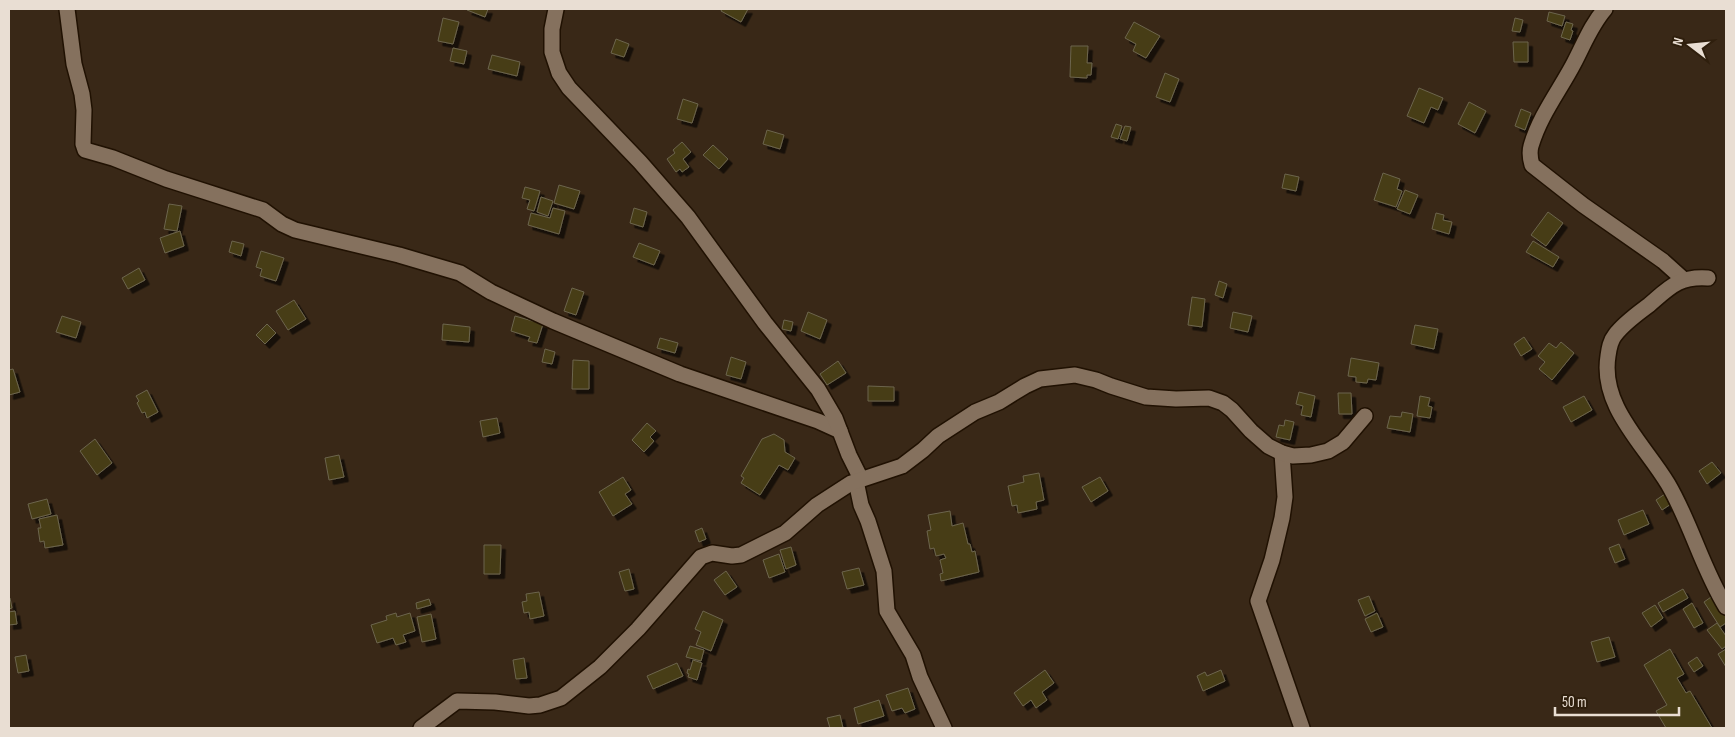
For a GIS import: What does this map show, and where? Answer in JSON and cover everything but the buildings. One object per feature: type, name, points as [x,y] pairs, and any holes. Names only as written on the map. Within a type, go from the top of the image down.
[{"type":"street","points":[[67,9],[74,64],[82,94],[83,144],[85,150],[113,158],[166,179],[263,210],[294,230],[399,255],[460,273],[491,292],[571,329],[680,374],[818,421],[840,431]]},
{"type":"street","points":[[556,9],[552,28],[552,52],[559,73],[568,88],[640,162],[688,217],[765,323],[818,389],[830,407],[858,480],[861,505],[868,520],[884,571],[887,611],[894,627],[913,655],[920,677],[944,728]]},
{"type":"street","points":[[1605,9],[1592,25],[1575,61],[1544,114],[1529,154],[1532,165],[1583,205],[1664,261],[1683,279]]},
{"type":"street","points":[[1708,278],[1695,277],[1674,283],[1624,324],[1614,336],[1610,346],[1607,380],[1621,415],[1668,484],[1726,608]]},
{"type":"street","points":[[421,728],[457,701],[495,702],[530,706],[540,705],[561,698],[600,667],[638,629],[701,556],[712,553],[732,556],[741,555],[785,533],[817,505],[858,480],[902,466],[953,426],[975,412],[999,402],[1032,382],[1075,375],[1146,396],[1176,399],[1209,398],[1223,403],[1232,410],[1268,446],[1293,456],[1328,452],[1343,442],[1365,416]]},
{"type":"street","points":[[1282,453],[1285,497],[1282,518],[1269,570],[1258,600],[1302,728]]}]
